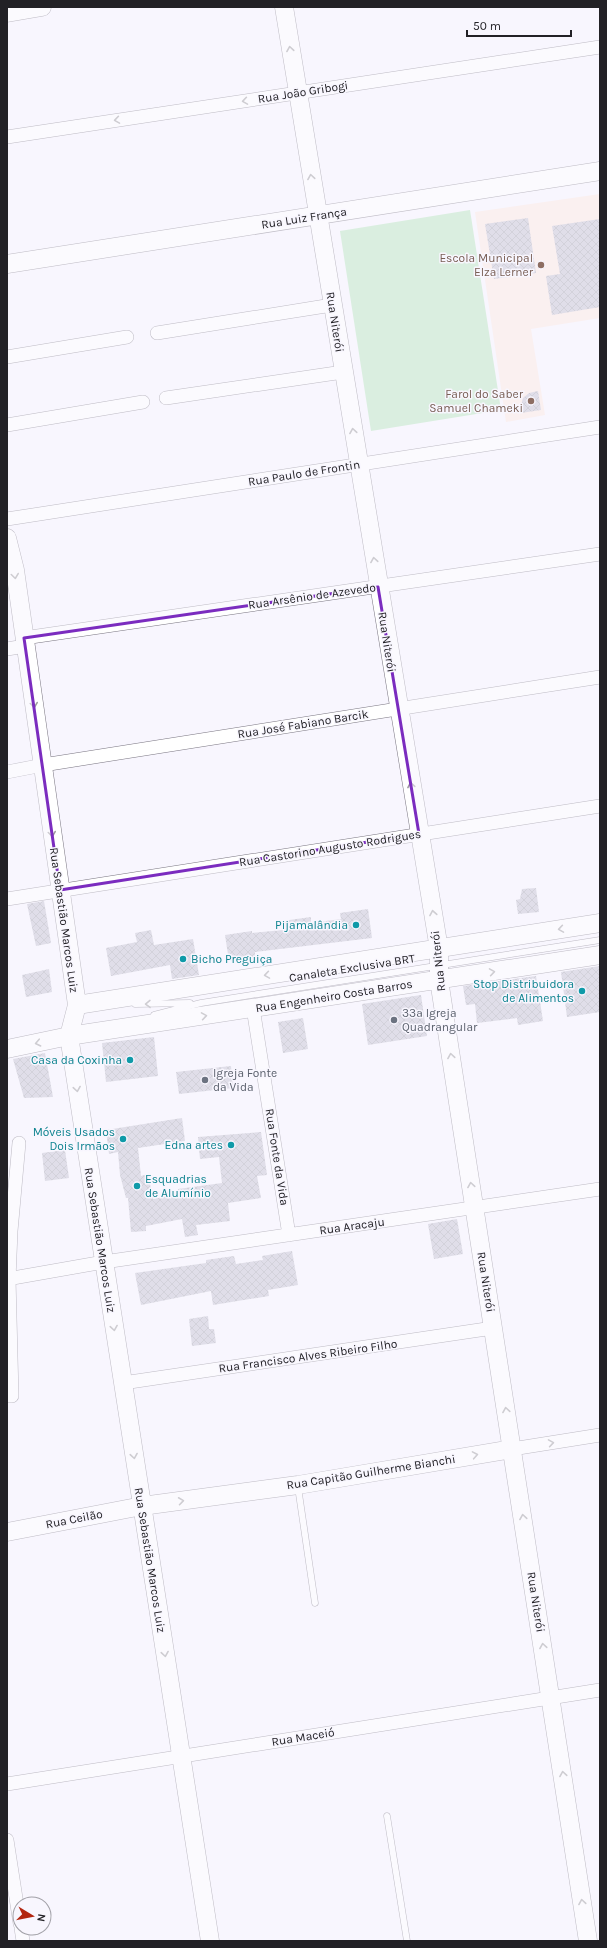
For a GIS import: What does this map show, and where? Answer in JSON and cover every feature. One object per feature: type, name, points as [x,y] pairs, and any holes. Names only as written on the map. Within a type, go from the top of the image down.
[{"type":"main road","points":[[7,12],[42,7]]},
{"type":"main road","name":"Rua Niterói","points":[[284,7],[419,834],[493,1328],[588,1941]]},
{"type":"main road","name":"Rua Luiz França","points":[[7,264],[600,171]]},
{"type":"main road","name":"Rua Sebastião Marcos Luiz","points":[[7,538],[13,563],[25,642],[76,1005],[69,1036],[210,1941]]},
{"type":"main road","name":"Rua Engenheiro Costa Barros","points":[[7,1049],[69,1036],[253,1008],[439,964],[600,923]]},
{"type":"main road","name":"Rua Engenheiro Costa Barros","points":[[76,1005],[439,964],[600,955]]},
{"type":"main road","name":"Rua Capitão Guilherme Bianchi","points":[[142,1506],[298,1485],[512,1449]]},
{"type":"main road","name":"Rua Ceilão","points":[[7,1532],[142,1506]]},
{"type":"main road","points":[[592,1941],[600,1940]]},
{"type":"street","name":"Rua João Gribogi","points":[[7,137],[600,47]]},
{"type":"street","points":[[157,333],[332,305]]},
{"type":"street","points":[[7,357],[127,337]]},
{"type":"street","points":[[166,398],[343,372]]},
{"type":"street","points":[[7,425],[143,402]]},
{"type":"street","name":"Rua Paulo de Frontin","points":[[7,519],[600,428]]},
{"type":"street","name":"Rua Arsênio de Azevedo","points":[[7,649],[25,642],[378,586],[600,554]]},
{"type":"street","name":"Rua José Fabiano Barcik","points":[[7,772],[42,764],[600,677]]},
{"type":"street","name":"Rua Castorino Augusto Rodrigues","points":[[7,899],[600,806]]},
{"type":"street","name":"Rua Fonte da Vida","points":[[253,1008],[289,1235]]},
{"type":"street","points":[[7,1396],[12,1396],[8,1279],[18,1143]]},
{"type":"street","name":"Rua Aracaju","points":[[8,1279],[104,1262],[600,1189]]},
{"type":"street","name":"Rua Francisco Alves Ribeiro Filho","points":[[123,1383],[493,1328]]},
{"type":"street","name":"Rua Capitão Guilherme Bianchi","points":[[512,1449],[600,1435]]},
{"type":"street","name":"Rua Maceió","points":[[7,1784],[600,1690]]},
{"type":"street","points":[[7,1840],[16,1896]]},
{"type":"lane","name":"Canaleta Exclusiva BRT","points":[[150,1016],[201,1003],[439,964],[600,940]]},
{"type":"lane","name":"Canaleta Exclusiva BRT","points":[[76,1005],[201,1003]]},
{"type":"lane","points":[[69,1036],[142,1018]]},
{"type":"lane","points":[[298,1485],[315,1603]]},
{"type":"lane","points":[[387,1816],[407,1941]]},
{"type":"highlighted area","points":[[378,587],[419,834],[60,890],[24,638]]},
{"type":"shaded area","name":"Escola Municipal Elza Lerner","points":[[600,194],[600,318],[531,329],[545,415],[506,422],[475,212]]},
{"type":"green space","points":[[470,210],[501,410],[371,431],[340,231]]},
{"type":"building","points":[[528,218],[536,273],[494,279],[485,224]]},
{"type":"building","points":[[600,219],[600,307],[552,315],[546,276],[560,274],[552,226]]},
{"type":"building","name":"Farol do Saber Samuel Chameki","points":[[538,391],[541,410],[521,413],[523,398],[529,393]]},
{"type":"building","points":[[536,888],[539,912],[518,914],[516,900],[520,899],[522,889]]},
{"type":"building","points":[[44,901],[51,943],[36,946],[27,904]]},
{"type":"building","points":[[368,909],[372,938],[255,952],[255,957],[229,961],[225,935],[252,931],[252,933],[283,930],[282,921],[311,917],[311,923],[341,919],[340,913]]},
{"type":"building","points":[[151,930],[154,945],[193,939],[199,975],[172,979],[170,965],[111,976],[106,948],[137,942],[135,933]]},
{"type":"building","name":"Stop Distribuidora de Alimentos","points":[[600,966],[600,1012],[567,1017],[561,972]]},
{"type":"building","points":[[49,969],[52,992],[26,997],[22,975]]},
{"type":"building","points":[[536,976],[543,1021],[518,1025],[517,1018],[477,1023],[475,1004],[466,1005],[463,986]]},
{"type":"building","name":"33ª Igreja Quadrangular","points":[[421,995],[427,1036],[368,1045],[362,1004]]},
{"type":"building","points":[[303,1018],[308,1049],[283,1053],[278,1022]]},
{"type":"building","name":"Casa da Coxinha","points":[[154,1037],[158,1076],[106,1082],[102,1043]]},
{"type":"building","points":[[45,1053],[53,1097],[24,1098],[13,1059]]},
{"type":"building","name":"Igreja Fonte da Vida","points":[[231,1066],[233,1088],[179,1094],[176,1072]]},
{"type":"building","points":[[182,1118],[185,1141],[138,1148],[141,1176],[148,1174],[153,1199],[178,1194],[178,1189],[222,1183],[219,1157],[200,1159],[198,1137],[261,1132],[267,1175],[257,1176],[261,1198],[228,1203],[230,1221],[196,1225],[198,1235],[185,1237],[182,1219],[146,1226],[146,1231],[131,1232],[128,1198],[126,1198],[120,1175],[118,1152],[109,1154],[106,1130]]},
{"type":"building","points":[[65,1150],[69,1178],[45,1181],[42,1153]]},
{"type":"building","points":[[457,1219],[463,1254],[434,1259],[428,1224]]},
{"type":"building","points":[[292,1251],[298,1285],[268,1290],[269,1296],[213,1305],[211,1291],[141,1305],[135,1273],[206,1263],[206,1260],[234,1256],[236,1264],[263,1260],[262,1256]]},
{"type":"building","points":[[208,1316],[209,1329],[214,1329],[216,1343],[192,1346],[189,1319]]},
{"type":"place","name":"Escola Municipal Elza Lerner","points":[[541,265]]},
{"type":"place","name":"Farol do Saber Samuel Chameki","points":[[531,401]]},
{"type":"place","name":"Pijamalândia","points":[[356,925]]},
{"type":"place","name":"Bicho Preguiça","points":[[183,959]]},
{"type":"place","name":"Stop Distribuidora de Alimentos","points":[[582,991]]},
{"type":"place","name":"33ª Igreja Quadrangular","points":[[394,1020]]},
{"type":"place","name":"Casa da Coxinha","points":[[130,1060]]},
{"type":"place","name":"Igreja Fonte da Vida","points":[[205,1080]]},
{"type":"place","name":"Móveis Usados Dois Irmãos","points":[[123,1139]]},
{"type":"place","name":"Edna artes","points":[[231,1145]]},
{"type":"place","name":"Esquadrias de Alumínio","points":[[137,1186]]}]
